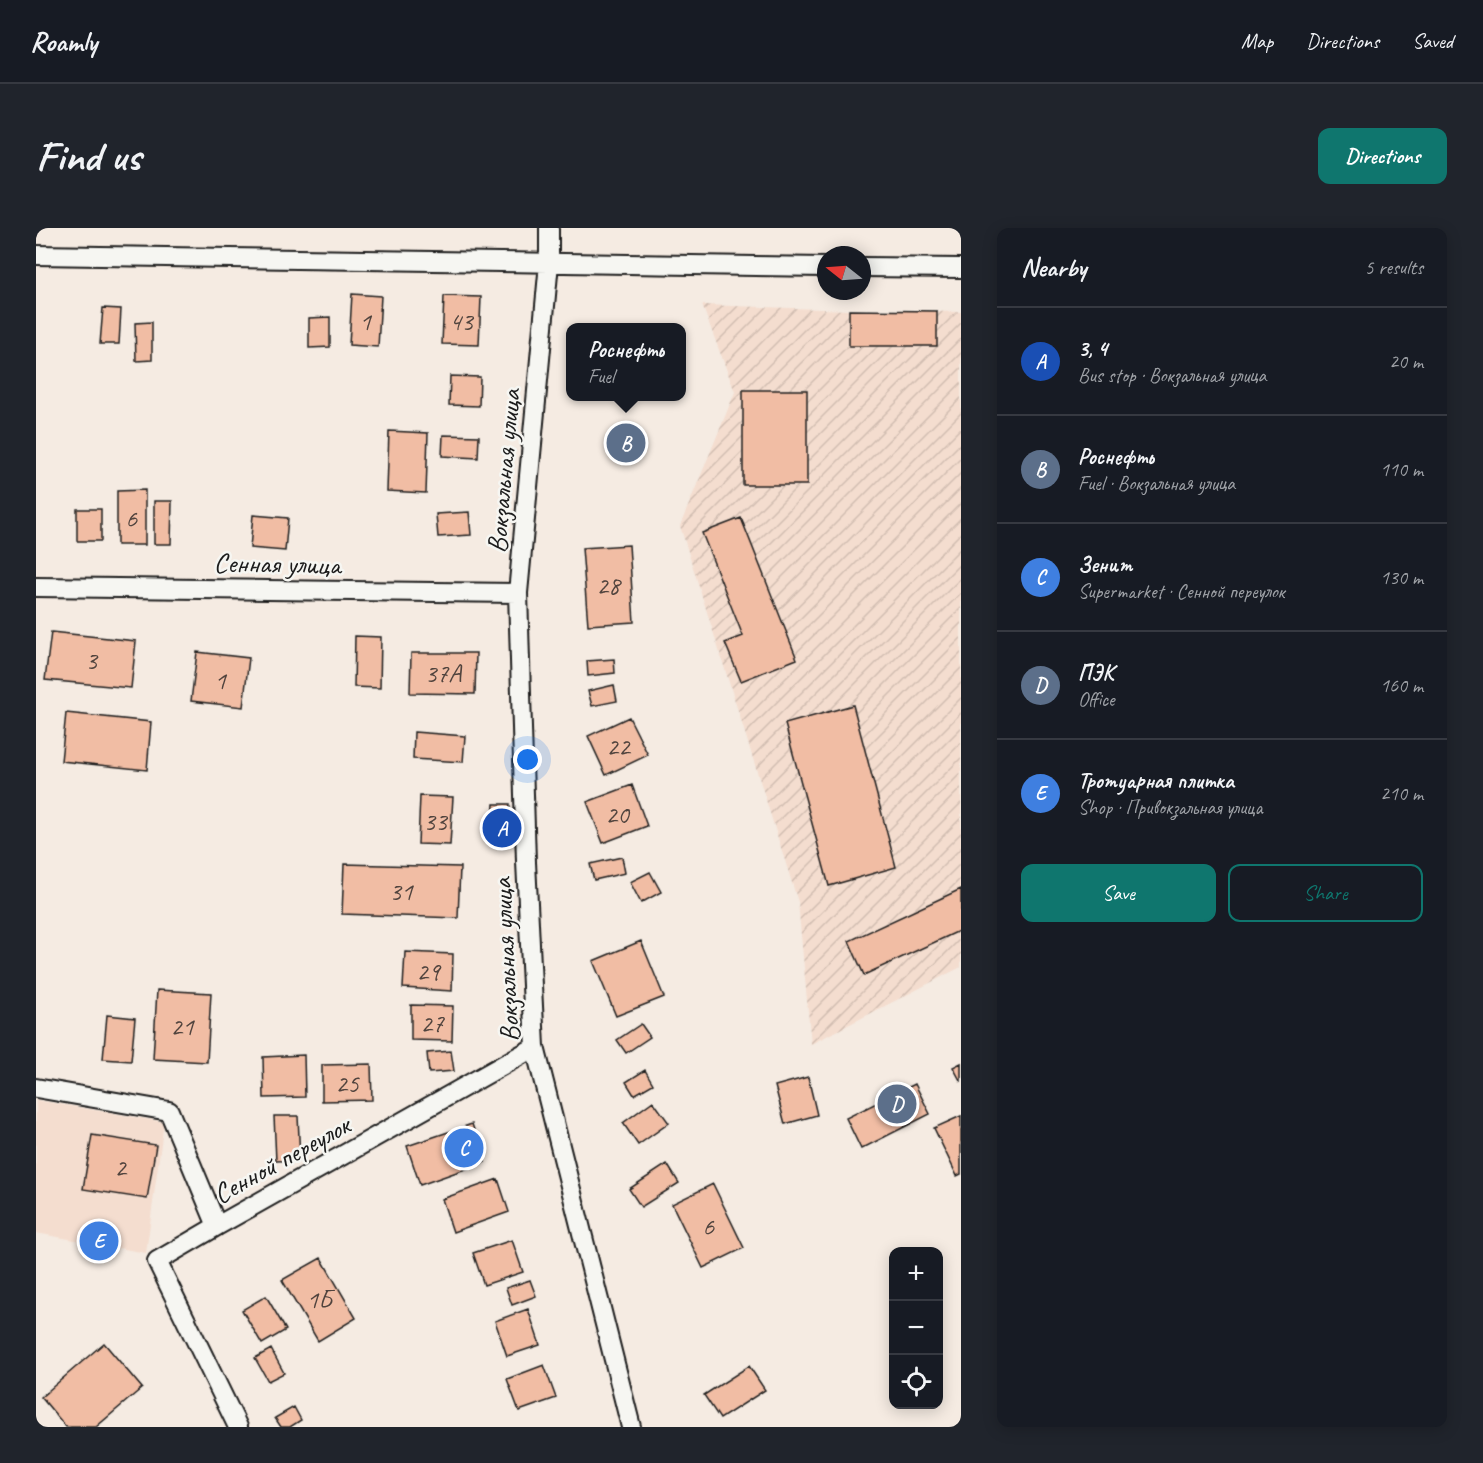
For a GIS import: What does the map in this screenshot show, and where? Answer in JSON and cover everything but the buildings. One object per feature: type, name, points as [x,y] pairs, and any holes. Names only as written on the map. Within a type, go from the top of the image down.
[{"type":"street","name":"Вокзальная улица","points":[[549,228],[549,263],[518,593],[526,862],[535,1047],[631,1427]]},
{"type":"street","points":[[36,255],[817,267]]},
{"type":"street","points":[[871,267],[961,268]]},
{"type":"street","name":"Сенная улица","points":[[36,587],[518,593]]},
{"type":"street","name":"Сенной переулок","points":[[36,1088],[170,1111],[217,1226],[535,1047]]},
{"type":"street","points":[[217,1226],[157,1261],[238,1427]]},
{"type":"shaded area","points":[[702,305],[961,312],[961,967],[811,1044],[798,902],[680,526],[735,392]]},
{"type":"shaded area","points":[[36,1100],[164,1122],[146,1253],[36,1233]]},
{"type":"place","name":"Роснефть","points":[[626,443]]},
{"type":"place","name":"3, 4","points":[[502,828]]},
{"type":"place","name":"ПЭК","points":[[897,1104]]},
{"type":"place","name":"Зенит","points":[[464,1148]]},
{"type":"place","name":"Тротуарная плитка","points":[[99,1241]]}]
